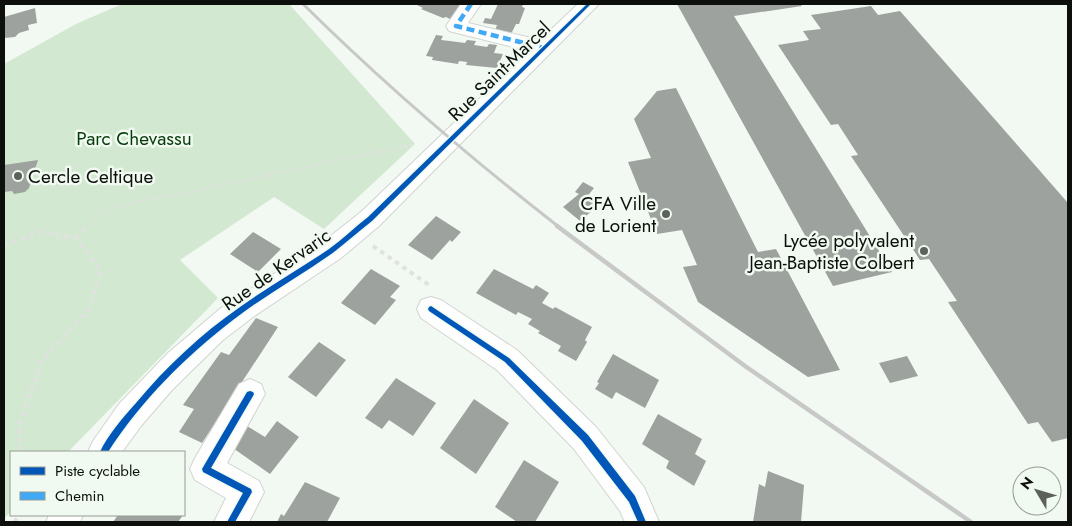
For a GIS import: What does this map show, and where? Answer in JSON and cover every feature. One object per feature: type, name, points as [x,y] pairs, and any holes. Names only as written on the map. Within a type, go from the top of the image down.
[{"type":"street","points":[[471,4],[456,26],[544,48]]},
{"type":"street","name":"Rue Saint-Marcel","points":[[443,147],[589,4]]},
{"type":"street","name":"Rue de Kervaric","points":[[105,451],[112,438],[156,385],[195,347],[232,317],[333,249],[370,219],[443,147]]},
{"type":"street","points":[[431,309],[507,360],[578,432],[632,499],[642,522]]},
{"type":"street","points":[[231,522],[248,492],[206,469],[250,394]]},
{"type":"path","points":[[75,238],[110,208],[415,144],[443,147]]},
{"type":"path","points":[[4,244],[40,232],[75,238],[100,270],[90,308],[40,364],[19,428],[21,451]]},
{"type":"path","points":[[382,253],[438,290],[431,309]]},
{"type":"green space","name":"Parc Chevassu","points":[[122,4],[289,4],[415,144],[324,229],[274,197],[180,260],[218,298],[69,451],[10,451],[10,512],[4,519],[4,64],[76,24]]},
{"type":"building","points":[[418,4],[467,4],[450,19],[421,9],[423,8]]},
{"type":"building","points":[[498,4],[523,4],[522,7],[525,8],[519,24],[516,24],[511,34],[495,31],[497,25],[483,23],[485,18],[491,19]]},
{"type":"building","points":[[677,4],[800,4],[802,6],[734,16],[892,272],[833,286]]},
{"type":"building","points":[[871,6],[878,15],[900,11],[1068,203],[1068,438],[1052,442],[1038,422],[1028,424],[948,302],[957,301],[929,259],[920,260],[851,156],[858,155],[838,124],[831,125],[778,45],[809,40],[803,31],[821,29],[811,15]]},
{"type":"building","points":[[35,8],[37,23],[28,25],[29,30],[19,33],[15,37],[4,38],[4,17]]},
{"type":"building","points":[[436,35],[443,36],[441,40],[465,43],[467,40],[476,41],[474,45],[487,47],[489,44],[497,45],[494,53],[503,54],[497,68],[466,65],[467,62],[459,61],[458,64],[432,60],[433,57],[426,56]]},
{"type":"building","points":[[676,88],[758,252],[776,249],[840,370],[808,377],[698,302],[683,267],[697,265],[682,230],[657,234],[628,162],[651,158],[634,119],[657,91]]},
{"type":"building","name":"Cercle Celtique","points":[[38,160],[29,188],[25,192],[14,194],[12,191],[4,192],[4,165]]},
{"type":"building","points":[[583,182],[594,188],[586,198],[599,205],[580,221],[563,207],[579,194],[575,192]]},
{"type":"building","points":[[436,216],[461,232],[452,242],[450,240],[432,260],[408,245]]},
{"type":"building","points":[[253,232],[281,249],[258,272],[230,254]]},
{"type":"building","points":[[371,269],[400,286],[390,297],[396,300],[375,325],[341,303]]},
{"type":"building","points":[[494,269],[533,289],[536,285],[549,293],[542,303],[553,309],[555,307],[592,327],[585,340],[587,342],[576,361],[558,351],[561,346],[538,333],[540,331],[528,324],[532,319],[518,312],[516,315],[476,293]]},
{"type":"building","points":[[256,318],[278,327],[202,443],[179,432],[194,409],[183,405],[221,352],[229,355]]},
{"type":"building","points":[[319,342],[346,360],[316,397],[288,377]]},
{"type":"building","points":[[613,354],[659,380],[645,408],[616,392],[612,399],[595,389]]},
{"type":"building","points":[[907,356],[918,376],[890,383],[879,363]]},
{"type":"building","points":[[396,378],[436,403],[413,436],[389,420],[382,429],[365,418]]},
{"type":"building","points":[[474,399],[509,423],[476,474],[440,448]]},
{"type":"building","points":[[658,414],[702,439],[695,454],[706,461],[694,486],[666,468],[669,461],[642,444]]},
{"type":"building","points":[[277,421],[299,437],[270,474],[230,446],[242,423],[265,437]]},
{"type":"building","points":[[524,460],[559,482],[535,522],[517,522],[495,507]]},
{"type":"building","points":[[768,471],[804,485],[801,522],[753,522],[759,484],[765,487]]},
{"type":"building","points":[[305,482],[340,498],[327,522],[277,522],[281,514],[284,516]]},
{"type":"building","points":[[117,516],[182,516],[178,522],[113,522]]},
{"type":"railway","points":[[303,4],[428,119],[492,174],[559,227]]},
{"type":"railway","points":[[557,226],[745,366],[971,522]]},
{"type":"marked path","points":[[471,4],[456,26],[544,48]]},
{"type":"cycle path","points":[[105,451],[116,433],[145,397],[178,363],[231,317],[332,250],[370,219],[589,4]]},
{"type":"cycle path","points":[[431,309],[507,360],[585,438],[632,499],[642,522]]},
{"type":"cycle path","points":[[231,522],[248,492],[206,469],[250,394]]},
{"type":"place","name":"Cercle Celtique","points":[[18,176]]},
{"type":"place","name":"CFA Ville de Lorient","points":[[666,214]]},
{"type":"place","name":"Lycée polyvalent Jean-Baptiste Colbert","points":[[924,251]]}]
